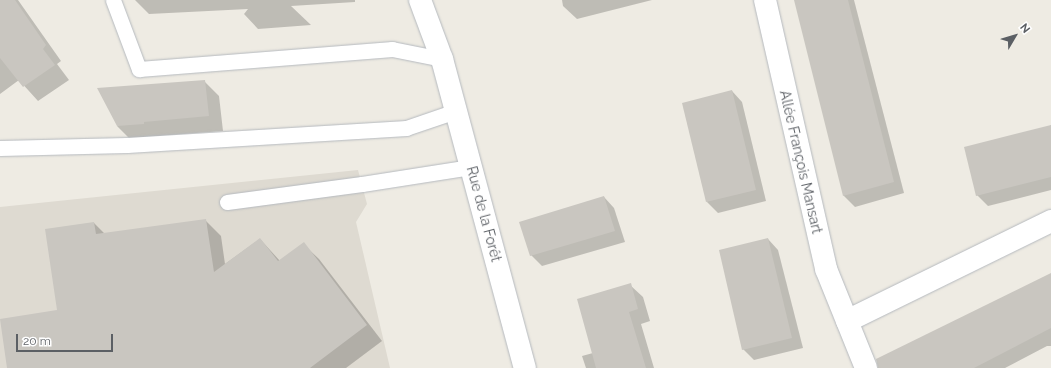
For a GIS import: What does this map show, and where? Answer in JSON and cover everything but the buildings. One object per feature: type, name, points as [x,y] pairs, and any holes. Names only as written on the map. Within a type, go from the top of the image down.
[{"type":"street","name":"Rue de la Forêt","points":[[420,0],[442,59],[525,368]]},
{"type":"street","name":"Rue de la Forêt","points":[[436,0],[442,59]]},
{"type":"street","name":"Allée François Mansart","points":[[765,0],[826,269],[866,368]]},
{"type":"street","points":[[847,321],[1051,221]]},
{"type":"lane","points":[[113,0],[139,69],[392,49],[442,59]]},
{"type":"lane","points":[[0,148],[127,145],[406,128],[456,111]]},
{"type":"lane","points":[[227,202],[362,184],[471,167]]},
{"type":"shaded area","points":[[358,170],[367,204],[356,222],[390,368],[0,368],[0,207]]}]
